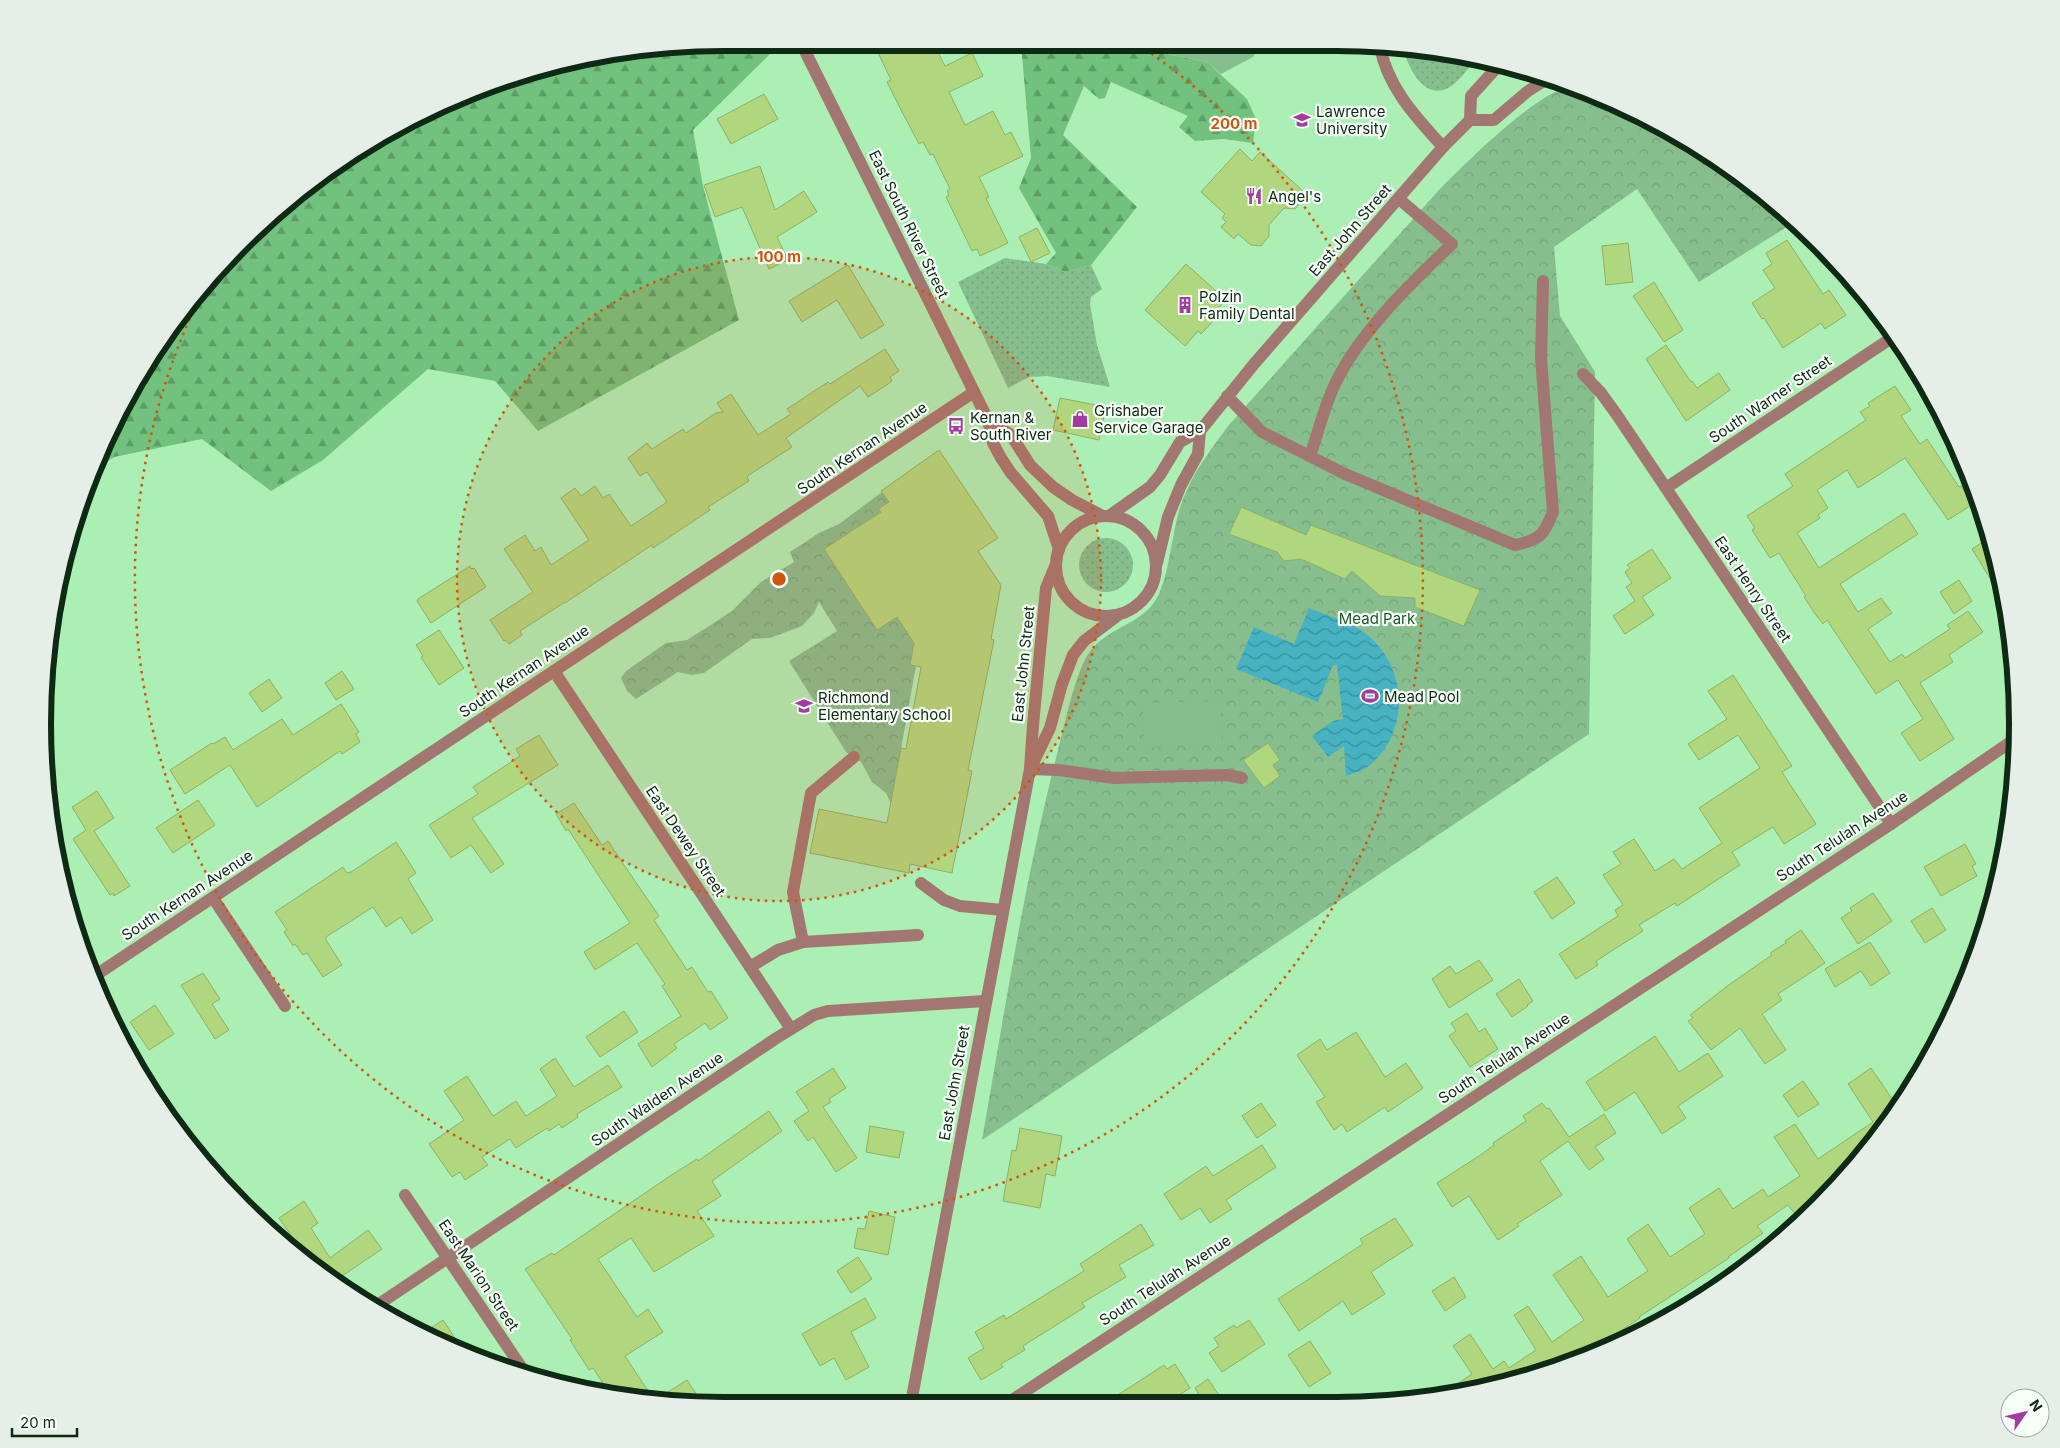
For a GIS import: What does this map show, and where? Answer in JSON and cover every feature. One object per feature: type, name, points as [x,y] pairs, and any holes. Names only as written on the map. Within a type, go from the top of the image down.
[{"type":"street","name":"East South River Street","points":[[805,51],[988,420],[993,443],[1011,473],[1048,516],[1058,549]]},
{"type":"street","points":[[1381,53],[1384,64],[1398,94],[1412,113],[1443,147]]},
{"type":"street","points":[[1494,70],[1471,96],[1470,120],[1494,120],[1528,91],[1540,83]]},
{"type":"street","name":"East John Street","points":[[1106,516],[1150,487],[1160,475],[1180,442],[1200,431],[1227,396],[1443,147],[1470,120]]},
{"type":"street","points":[[1310,456],[1335,385],[1359,342],[1452,244],[1399,198]]},
{"type":"street","points":[[1227,396],[1262,432],[1345,474],[1515,546],[1532,542],[1546,530],[1553,512],[1541,358],[1543,281]]},
{"type":"street","name":"South Warner Street","points":[[1666,488],[1888,340]]},
{"type":"street","name":"East Henry Street","points":[[1583,374],[1601,393],[1891,824]]},
{"type":"street","name":"South Kernan Avenue","points":[[99,973],[974,392]]},
{"type":"street","points":[[988,420],[1011,435],[1030,465],[1052,487],[1072,500],[1106,516],[1124,520],[1138,528],[1148,540],[1154,554],[1156,569]]},
{"type":"street","points":[[1106,516],[1089,519],[1076,526],[1065,536],[1058,549],[1056,564],[1058,580],[1064,594],[1075,606],[1088,613],[1104,616],[1119,614],[1133,608],[1145,598],[1152,584],[1168,517],[1181,485],[1198,454],[1200,431]]},
{"type":"street","name":"East John Street","points":[[912,1397],[1030,769],[1046,588],[1056,564]]},
{"type":"street","name":"East John Street","points":[[1030,769],[1050,728],[1062,684],[1073,655],[1084,641],[1119,614]]},
{"type":"street","name":"East Dewey Street","points":[[554,671],[791,1030]]},
{"type":"street","name":"South Telulah Avenue","points":[[1017,1397],[1891,824],[2008,744]]},
{"type":"street","points":[[803,942],[793,892],[811,793],[854,757]]},
{"type":"street","points":[[1030,769],[1059,770],[1114,778],[1227,775],[1242,778]]},
{"type":"street","points":[[921,883],[944,900],[960,906],[1003,910]]},
{"type":"street","points":[[213,898],[285,1006]]},
{"type":"street","points":[[750,967],[778,950],[803,942],[918,935]]},
{"type":"street","name":"South Walden Avenue","points":[[381,1303],[814,1015],[828,1011],[986,1001]]},
{"type":"street","name":"East Marion Street","points":[[405,1195],[520,1365]]},
{"type":"green space","points":[[724,51],[768,51],[770,54],[693,130],[703,186],[739,320],[538,431],[495,381],[428,369],[323,460],[271,491],[202,439],[114,457],[103,464],[141,388],[190,314],[218,280],[280,218],[314,190],[388,141],[467,102],[550,74],[636,57]]},
{"type":"green space","points":[[1022,51],[1151,51],[1207,62],[1247,99],[1256,119],[1253,143],[1224,139],[1195,141],[1179,127],[1188,116],[1111,82],[1105,98],[1099,99],[1084,86],[1063,135],[1137,207],[1091,265],[1065,272],[1046,264],[1056,253],[1019,188],[1031,158]]},
{"type":"green space","points":[[1151,51],[1256,51],[1253,57],[1221,74],[1207,62]]},
{"type":"green space","points":[[1405,55],[1471,65],[1453,85],[1443,90],[1435,91],[1422,84],[1408,63]]},
{"type":"green space","name":"Mead Park","points":[[1560,90],[1593,102],[1672,141],[1746,190],[1788,226],[1699,282],[1637,189],[1554,247],[1560,316],[1595,372],[1589,734],[982,1140],[1035,847],[1067,713],[1084,662],[1097,644],[1145,612],[1153,604],[1164,581],[1177,517],[1186,492],[1200,466],[1228,426],[1438,191],[1501,131],[1537,103]]},
{"type":"green space","points":[[1005,258],[1046,264],[1065,272],[1091,265],[1102,289],[1091,297],[1090,304],[1097,345],[1110,387],[1047,376],[1029,377],[1008,388],[958,282]]},
{"type":"green space","points":[[882,492],[889,502],[879,509],[881,512],[824,549],[877,630],[897,617],[914,643],[910,665],[916,666],[891,804],[886,793],[872,782],[861,762],[846,752],[789,661],[837,631],[819,602],[814,613],[802,626],[770,638],[752,639],[704,673],[692,675],[678,672],[636,699],[627,691],[621,678],[626,671],[666,643],[687,640],[732,611],[761,582],[794,562],[790,552],[819,533],[839,524]]},
{"type":"green space","points":[[1101,538],[1111,538],[1121,542],[1129,550],[1133,565],[1129,580],[1121,588],[1111,592],[1101,592],[1091,588],[1083,580],[1079,570],[1079,560],[1083,550],[1091,542]]},
{"type":"green space","points":[[1221,701],[1222,744],[1144,747],[1143,703]]},
{"type":"water","name":"Mead Pool","points":[[1309,608],[1359,629],[1373,640],[1393,669],[1397,686],[1399,703],[1397,720],[1391,737],[1382,752],[1370,765],[1346,776],[1344,746],[1328,757],[1312,736],[1333,721],[1343,719],[1337,665],[1333,665],[1318,702],[1236,669],[1254,627],[1294,644]]},
{"type":"building","points":[[877,51],[938,51],[945,66],[972,53],[983,76],[949,92],[965,125],[993,111],[1005,135],[1011,132],[1023,156],[979,177],[989,197],[986,198],[1008,243],[980,256],[977,249],[972,251],[946,197],[949,195],[947,191],[950,189],[933,154],[930,155],[923,142],[919,144],[887,82],[891,80]]},
{"type":"building","points":[[764,94],[778,119],[731,144],[717,119]]},
{"type":"building","name":"Angel's","points":[[1240,149],[1252,161],[1260,152],[1302,190],[1303,200],[1295,209],[1284,208],[1269,225],[1269,236],[1261,246],[1251,245],[1238,234],[1234,239],[1221,227],[1226,222],[1222,218],[1225,214],[1201,192]]},
{"type":"building","points":[[760,166],[775,210],[804,191],[817,212],[777,237],[788,260],[769,269],[742,207],[715,217],[704,185]]},
{"type":"building","points":[[1037,228],[1050,253],[1031,262],[1019,237]]},
{"type":"building","points":[[1787,240],[1823,294],[1829,290],[1846,315],[1825,329],[1821,323],[1783,348],[1752,303],[1775,288],[1763,270],[1772,264],[1766,253]]},
{"type":"building","points":[[1628,243],[1633,282],[1606,285],[1602,246]]},
{"type":"building","name":"Polzin Family Dental","points":[[1186,264],[1226,300],[1212,315],[1216,318],[1201,334],[1198,331],[1185,346],[1145,310]]},
{"type":"building","points":[[848,265],[884,325],[861,339],[837,300],[802,322],[789,301]]},
{"type":"building","points":[[1654,282],[1683,330],[1664,342],[1633,296]]},
{"type":"building","points":[[1666,345],[1697,388],[1719,373],[1730,390],[1686,421],[1646,359]]},
{"type":"building","points":[[885,349],[899,371],[890,377],[892,381],[868,397],[860,386],[786,438],[792,447],[749,475],[747,477],[749,481],[708,507],[710,510],[653,548],[652,545],[520,631],[522,635],[509,644],[506,640],[504,641],[490,620],[533,592],[504,549],[525,535],[535,551],[541,547],[551,565],[589,540],[561,498],[575,488],[581,496],[595,486],[603,498],[609,494],[631,526],[667,502],[647,472],[640,476],[628,458],[647,443],[652,449],[683,429],[686,433],[716,413],[723,412],[717,403],[731,394],[758,435],[791,414],[787,409],[828,382],[830,384]]},
{"type":"building","points":[[1895,386],[1911,410],[1901,416],[1920,444],[1927,439],[1959,487],[1961,486],[1972,505],[1948,520],[1905,458],[1858,488],[1847,470],[1817,490],[1828,508],[1818,515],[1820,518],[1797,533],[1819,568],[1904,513],[1918,534],[1840,584],[1858,612],[1881,598],[1892,613],[1868,629],[1890,662],[1902,654],[1905,658],[1950,629],[1947,625],[1968,611],[1983,632],[1949,655],[1953,662],[1920,683],[1954,739],[1920,761],[1901,733],[1923,719],[1898,680],[1876,694],[1827,620],[1823,624],[1816,615],[1779,553],[1770,558],[1752,530],[1755,528],[1747,516],[1793,486],[1785,474],[1866,420],[1860,412],[1870,406],[1868,403]]},
{"type":"building","name":"Grishaber Service Garage","points":[[1060,398],[1106,407],[1099,440],[1053,430]]},
{"type":"building","points":[[939,450],[998,538],[978,551],[1001,585],[991,639],[994,640],[968,770],[972,771],[952,873],[910,864],[909,873],[810,853],[819,809],[887,823],[901,748],[906,749],[921,667],[910,665],[914,643],[897,617],[877,630],[824,549],[881,512],[878,509],[889,502],[881,491]]},
{"type":"building","points":[[1241,507],[1306,535],[1311,525],[1480,590],[1464,626],[1415,607],[1415,598],[1380,596],[1352,571],[1345,579],[1301,559],[1284,561],[1277,552],[1229,534]]},
{"type":"building","points":[[1983,542],[1994,585],[1972,549]]},
{"type":"building","points":[[1652,549],[1671,578],[1642,597],[1654,615],[1625,634],[1613,616],[1635,601],[1626,587],[1632,583],[1625,572],[1630,568],[1627,565]]},
{"type":"building","points":[[470,566],[471,569],[474,568],[486,587],[431,623],[417,601],[418,599]]},
{"type":"building","points":[[1959,580],[1972,601],[1954,614],[1940,592]]},
{"type":"building","points":[[439,630],[464,668],[439,685],[421,657],[423,656],[416,645]]},
{"type":"building","points":[[342,671],[354,689],[336,700],[325,683]]},
{"type":"building","points":[[1733,675],[1792,766],[1782,772],[1816,824],[1784,844],[1773,827],[1732,852],[1740,865],[1677,906],[1675,903],[1639,925],[1643,931],[1596,961],[1598,965],[1576,979],[1559,954],[1618,916],[1615,910],[1623,905],[1603,875],[1621,864],[1613,852],[1634,839],[1655,871],[1674,859],[1682,869],[1722,843],[1699,808],[1760,768],[1738,735],[1699,760],[1688,744],[1727,719],[1708,691]]},
{"type":"building","points":[[269,679],[282,698],[262,712],[249,693]]},
{"type":"building","points":[[341,704],[359,732],[356,734],[360,742],[342,754],[340,751],[257,807],[230,765],[185,794],[170,770],[212,743],[225,737],[233,750],[282,719],[293,735]]},
{"type":"building","points":[[539,735],[558,765],[472,818],[504,864],[491,873],[471,845],[451,858],[429,825],[478,794],[473,787],[520,756],[516,749]]},
{"type":"building","points":[[1268,743],[1280,760],[1273,765],[1280,776],[1264,788],[1243,760]]},
{"type":"building","points":[[97,791],[114,818],[94,831],[130,886],[114,896],[113,893],[110,895],[73,839],[86,830],[72,807]]},
{"type":"building","points":[[198,800],[215,825],[173,853],[156,828]]},
{"type":"building","points":[[574,803],[602,845],[608,841],[659,916],[654,920],[687,970],[692,967],[708,992],[711,991],[728,1018],[710,1030],[705,1023],[674,1044],[677,1048],[652,1067],[638,1044],[681,1016],[662,986],[665,984],[637,943],[595,970],[584,952],[630,923],[568,829],[566,831],[556,814]]},
{"type":"building","points":[[396,842],[416,873],[408,879],[433,920],[412,934],[401,917],[386,927],[373,907],[326,937],[342,965],[323,977],[307,953],[303,955],[295,944],[293,946],[284,932],[287,930],[275,912],[343,867],[347,873],[351,872]]},
{"type":"building","points":[[1965,844],[1976,864],[1972,866],[1977,876],[1941,896],[1924,867]]},
{"type":"building","points":[[1557,877],[1575,903],[1552,919],[1534,892]]},
{"type":"building","points":[[1873,893],[1892,921],[1858,944],[1841,918],[1852,911],[1850,908]]},
{"type":"building","points":[[1932,908],[1946,930],[1925,943],[1911,921]]},
{"type":"building","points":[[1801,930],[1825,963],[1778,994],[1782,1000],[1762,1014],[1786,1050],[1765,1064],[1740,1028],[1711,1050],[1688,1021],[1693,1018],[1690,1015],[1772,955],[1770,953],[1786,943],[1785,941]]},
{"type":"building","points":[[1870,942],[1890,973],[1871,986],[1861,971],[1835,987],[1825,969]]},
{"type":"building","points":[[1479,960],[1493,980],[1449,1008],[1432,979],[1450,966],[1456,974]]},
{"type":"building","points":[[203,973],[220,999],[212,1004],[229,1030],[215,1039],[181,985]]},
{"type":"building","points":[[1519,979],[1533,1001],[1512,1017],[1496,994]]},
{"type":"building","points":[[155,1005],[174,1034],[149,1050],[130,1022]]},
{"type":"building","points":[[624,1011],[638,1032],[600,1057],[586,1037]]},
{"type":"building","points":[[1467,1013],[1479,1032],[1485,1028],[1498,1049],[1470,1067],[1449,1036],[1456,1031],[1451,1023]]},
{"type":"building","points":[[1356,1032],[1385,1077],[1406,1063],[1423,1088],[1388,1112],[1385,1107],[1347,1132],[1342,1124],[1334,1130],[1316,1102],[1325,1097],[1297,1055],[1320,1039],[1327,1050]]},
{"type":"building","points":[[1655,1036],[1679,1072],[1708,1053],[1723,1076],[1678,1106],[1686,1118],[1662,1134],[1635,1092],[1605,1111],[1586,1082]]},
{"type":"building","points":[[555,1058],[574,1087],[608,1065],[622,1087],[577,1114],[578,1117],[562,1128],[559,1124],[549,1131],[547,1128],[516,1148],[510,1139],[482,1157],[488,1165],[465,1180],[460,1172],[452,1177],[429,1144],[464,1120],[444,1091],[467,1076],[493,1116],[516,1101],[526,1116],[557,1096],[540,1069]]},
{"type":"building","points":[[833,1068],[846,1088],[829,1099],[831,1102],[823,1107],[857,1158],[836,1172],[813,1137],[808,1141],[794,1121],[809,1111],[796,1092]]},
{"type":"building","points":[[1871,1068],[1893,1101],[1870,1134],[1842,1168],[1802,1210],[1795,1214],[1788,1205],[1757,1226],[1763,1233],[1608,1339],[1552,1361],[1510,1374],[1454,1386],[1472,1374],[1453,1346],[1470,1334],[1493,1369],[1504,1361],[1509,1368],[1536,1350],[1514,1315],[1528,1306],[1552,1342],[1584,1320],[1553,1275],[1581,1256],[1608,1297],[1648,1271],[1627,1239],[1648,1224],[1670,1257],[1705,1234],[1689,1208],[1719,1188],[1733,1209],[1763,1189],[1768,1197],[1800,1176],[1774,1137],[1795,1124],[1818,1159],[1873,1122],[1848,1084]]},
{"type":"building","points":[[1803,1081],[1819,1104],[1798,1117],[1783,1095]]},
{"type":"building","points":[[1261,1103],[1276,1125],[1257,1138],[1242,1116]]},
{"type":"building","points":[[1542,1103],[1547,1109],[1549,1108],[1569,1137],[1604,1114],[1616,1133],[1595,1147],[1604,1159],[1589,1170],[1568,1141],[1540,1161],[1562,1195],[1517,1224],[1519,1226],[1498,1240],[1469,1196],[1452,1207],[1437,1183],[1482,1154],[1494,1145],[1493,1143],[1526,1121],[1523,1116]]},
{"type":"building","points":[[769,1111],[782,1131],[712,1181],[721,1196],[697,1211],[714,1236],[654,1272],[631,1238],[598,1259],[637,1317],[648,1309],[663,1332],[625,1356],[649,1392],[605,1386],[593,1368],[589,1370],[570,1340],[572,1339],[525,1269],[552,1253],[554,1255],[670,1176],[697,1159],[698,1161]]},
{"type":"building","points":[[870,1126],[904,1132],[899,1158],[866,1152]]},
{"type":"building","points":[[1020,1128],[1062,1136],[1055,1176],[1046,1174],[1040,1208],[1003,1201],[1012,1150],[1016,1151]]},
{"type":"building","points":[[1262,1145],[1276,1167],[1226,1200],[1232,1209],[1210,1223],[1200,1208],[1181,1220],[1164,1194],[1206,1166],[1213,1176]]},
{"type":"building","points":[[304,1201],[318,1223],[311,1228],[330,1258],[368,1230],[382,1249],[342,1276],[344,1279],[297,1244],[279,1218]]},
{"type":"building","points":[[869,1211],[895,1217],[888,1255],[854,1248],[858,1228],[865,1229]]},
{"type":"building","points":[[1395,1218],[1413,1245],[1371,1272],[1385,1294],[1352,1315],[1343,1301],[1299,1331],[1278,1299],[1363,1244],[1360,1239]]},
{"type":"building","points":[[1141,1224],[1154,1245],[1119,1265],[1126,1277],[1082,1303],[1085,1307],[1023,1346],[1025,1350],[1001,1364],[1003,1367],[981,1380],[968,1358],[984,1348],[975,1332],[1004,1315],[1006,1319],[1084,1271],[1080,1264]]},
{"type":"building","points":[[858,1257],[872,1279],[851,1293],[837,1271]]},
{"type":"building","points":[[1454,1277],[1466,1297],[1445,1311],[1432,1291]]},
{"type":"building","points":[[865,1298],[876,1318],[851,1332],[869,1367],[846,1380],[834,1358],[820,1366],[802,1334]]},
{"type":"building","points":[[443,1320],[457,1342],[429,1329]]},
{"type":"building","points":[[1249,1320],[1265,1344],[1222,1372],[1209,1353],[1219,1346],[1214,1338],[1234,1325],[1236,1328]]},
{"type":"building","points":[[1310,1341],[1331,1373],[1309,1387],[1288,1355]]},
{"type":"building","points":[[1175,1364],[1190,1388],[1176,1397],[1115,1397],[1164,1365],[1167,1369]]},
{"type":"building","points":[[1208,1379],[1220,1397],[1201,1397],[1195,1388]]},
{"type":"building","points":[[687,1380],[698,1396],[680,1395],[665,1394]]},
{"type":"place","name":"Lawrence University","points":[[1302,120]]},
{"type":"place","name":"Angel's","points":[[1254,196]]},
{"type":"place","name":"Polzin Family Dental","points":[[1185,305]]},
{"type":"place","name":"Grishaber Service Garage","points":[[1080,419]]},
{"type":"place","name":"Kernan & South River","points":[[956,426]]},
{"type":"place","name":"Mead Pool","points":[[1370,696]]},
{"type":"place","name":"Richmond Elementary School","points":[[804,706]]}]
